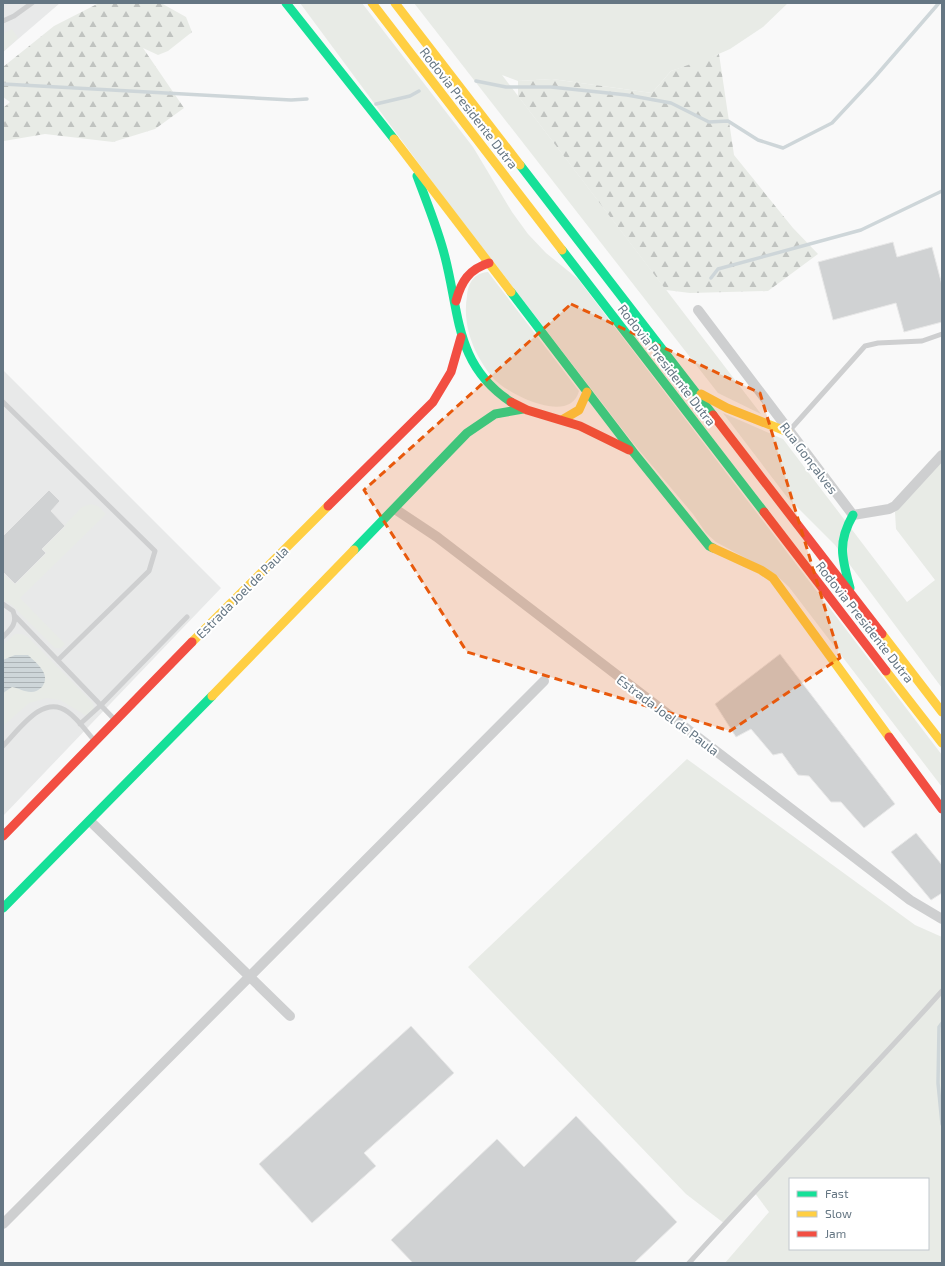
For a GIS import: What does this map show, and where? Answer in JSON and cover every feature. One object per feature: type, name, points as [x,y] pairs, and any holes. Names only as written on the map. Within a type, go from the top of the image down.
[{"type":"main road","points":[[286,3],[413,163],[634,453],[709,546],[761,570],[773,578],[942,809]]},
{"type":"main road","name":"Rodovia Presidente Dutra","points":[[372,3],[942,743]]},
{"type":"main road","name":"Rodovia Presidente Dutra","points":[[395,3],[942,712]]},
{"type":"main road","points":[[413,163],[438,233],[456,304],[461,337],[471,361],[486,383],[506,399],[523,409],[562,420],[596,433],[634,453]]},
{"type":"main road","points":[[456,304],[460,289],[466,276],[476,267],[489,263]]},
{"type":"main road","name":"Estrada Joel de Paula","points":[[3,836],[96,742],[201,632],[433,402],[451,372],[461,337]]},
{"type":"main road","points":[[694,390],[727,408],[788,432]]},
{"type":"main road","points":[[562,420],[579,410],[588,392]]},
{"type":"main road","points":[[3,908],[90,822],[396,509],[467,434],[476,426],[504,411],[523,409]]},
{"type":"main road","points":[[851,594],[840,545],[844,528],[853,515]]},
{"type":"street","name":"Rua Gonçalves","points":[[698,310],[788,432],[853,515]]},
{"type":"street","points":[[853,515],[889,509],[895,506],[942,455]]},
{"type":"street","name":"Estrada Joel de Paula","points":[[396,509],[437,537],[910,900],[942,919]]},
{"type":"street","points":[[3,1224],[250,978],[544,681]]},
{"type":"street","points":[[90,822],[290,1016]]},
{"type":"lane","points":[[3,21],[14,16],[32,3]]},
{"type":"lane","points":[[788,432],[866,346],[878,343],[922,341],[942,334]]},
{"type":"lane","points":[[3,402],[155,551],[149,571],[58,660]]},
{"type":"lane","points":[[3,604],[10,608],[14,616],[116,721]]},
{"type":"lane","points":[[3,637],[14,624],[14,616]]},
{"type":"lane","points":[[80,724],[101,705],[187,617]]},
{"type":"lane","points":[[3,746],[35,712],[46,707],[63,709],[80,724],[96,742]]},
{"type":"lane","points":[[689,1263],[899,1039],[942,991]]},
{"type":"highlighted area","points":[[571,304],[760,393],[840,658],[730,731],[467,652],[364,490]]},
{"type":"shaded area","points":[[3,3],[60,3],[3,52]]},
{"type":"shaded area","points":[[3,370],[221,588],[3,816]]},
{"type":"shaded area","points":[[15,655],[28,655],[42,669],[45,682],[40,689],[34,692],[28,692],[12,687],[3,693],[3,660]]},
{"type":"green space","points":[[99,3],[161,3],[186,17],[192,32],[168,51],[158,55],[143,48],[184,108],[155,129],[113,142],[45,134],[4,141],[3,108],[10,102],[3,97],[3,67],[54,26]]},
{"type":"green space","points":[[300,3],[362,3],[473,147],[512,212],[528,234],[546,253],[578,279],[942,755],[942,787],[789,587],[775,574],[716,542],[706,533],[693,514],[633,443],[445,199]]},
{"type":"green space","points":[[414,3],[788,3],[763,27],[730,49],[705,60],[671,71],[652,93],[552,79],[518,81],[502,75],[761,414],[718,393]]},
{"type":"green space","points":[[12,29],[18,38],[3,52],[3,34]]},
{"type":"green space","points":[[719,54],[734,155],[793,228],[818,254],[768,291],[690,293],[666,290],[518,96],[518,81],[552,79],[652,93],[671,71]]},
{"type":"green space","points":[[488,272],[579,391],[573,401],[564,406],[552,406],[538,404],[524,398],[500,385],[480,360],[468,329],[466,307],[470,283],[479,274]]},
{"type":"green space","points":[[723,413],[783,439],[907,602],[935,580],[896,529],[895,512],[942,461],[942,688],[835,545],[787,497]]},
{"type":"green space","points":[[91,504],[98,506],[106,514],[20,598],[65,644],[61,648],[55,648],[12,605],[3,600],[3,574],[15,584],[42,549],[82,507]]},
{"type":"green space","points":[[15,634],[22,634],[28,637],[93,703],[94,710],[88,715],[85,715],[60,700],[47,698],[29,703],[3,726],[3,645]]},
{"type":"green space","points":[[687,759],[915,925],[942,937],[942,1263],[725,1263],[769,1212],[754,1192],[725,1224],[686,1194],[468,967]]},
{"type":"building","points":[[893,242],[897,257],[932,247],[942,285],[942,322],[904,332],[896,303],[833,320],[818,262]]},
{"type":"building","points":[[49,490],[60,501],[51,511],[65,526],[42,549],[46,553],[15,584],[3,572],[3,536]]},
{"type":"building","points":[[780,654],[895,804],[864,828],[841,802],[831,802],[809,776],[798,775],[782,753],[773,755],[751,729],[736,737],[715,704]]},
{"type":"building","points":[[916,833],[942,865],[942,893],[931,900],[891,852]]},
{"type":"building","points":[[411,1026],[454,1073],[364,1153],[376,1166],[312,1223],[259,1164]]},
{"type":"building","points":[[576,1116],[677,1222],[634,1263],[413,1263],[391,1240],[497,1139],[524,1167]]},
{"type":"waterway","points":[[476,81],[506,87],[551,87],[627,95],[671,103],[709,122],[728,121],[758,140],[783,148],[832,123],[874,78],[939,3]]},
{"type":"waterway","points":[[3,84],[291,100],[307,99]]},
{"type":"waterway","points":[[376,104],[410,96],[419,91]]},
{"type":"waterway","points":[[711,278],[718,269],[861,230],[942,191]]},
{"type":"waterway","points":[[942,1023],[939,1027],[938,1083],[942,1124]]},
{"type":"traffic: fast","points":[[286,3],[394,139]]},
{"type":"traffic: fast","points":[[520,165],[713,415]]},
{"type":"traffic: fast","points":[[417,176],[442,247],[458,319],[469,355],[479,372],[493,388],[511,402]]},
{"type":"traffic: fast","points":[[562,250],[764,512]]},
{"type":"traffic: fast","points":[[511,292],[634,453],[709,546],[713,548]]},
{"type":"traffic: fast","points":[[354,550],[467,433],[495,414],[523,409]]},
{"type":"traffic: fast","points":[[850,588],[842,551],[845,534],[853,515]]},
{"type":"traffic: fast","points":[[3,908],[212,696]]},
{"type":"traffic: slow","points":[[372,3],[562,250]]},
{"type":"traffic: slow","points":[[395,3],[520,165]]},
{"type":"traffic: slow","points":[[394,139],[511,292]]},
{"type":"traffic: slow","points":[[562,420],[579,410],[587,392]]},
{"type":"traffic: slow","points":[[701,394],[727,408],[788,432]]},
{"type":"traffic: slow","points":[[192,642],[328,506]]},
{"type":"traffic: slow","points":[[713,548],[761,570],[773,578],[889,737]]},
{"type":"traffic: slow","points":[[212,696],[354,550]]},
{"type":"traffic: slow","points":[[882,634],[942,712]]},
{"type":"traffic: slow","points":[[886,671],[942,743]]},
{"type":"traffic: jam","points":[[456,301],[460,288],[467,277],[476,269],[489,263]]},
{"type":"traffic: jam","points":[[328,506],[433,402],[451,372],[461,337]]},
{"type":"traffic: jam","points":[[511,402],[527,410],[580,426],[629,450]]},
{"type":"traffic: jam","points":[[713,415],[882,634]]},
{"type":"traffic: jam","points":[[764,512],[886,671]]},
{"type":"traffic: jam","points":[[3,836],[192,642]]},
{"type":"traffic: jam","points":[[889,737],[942,809]]}]
